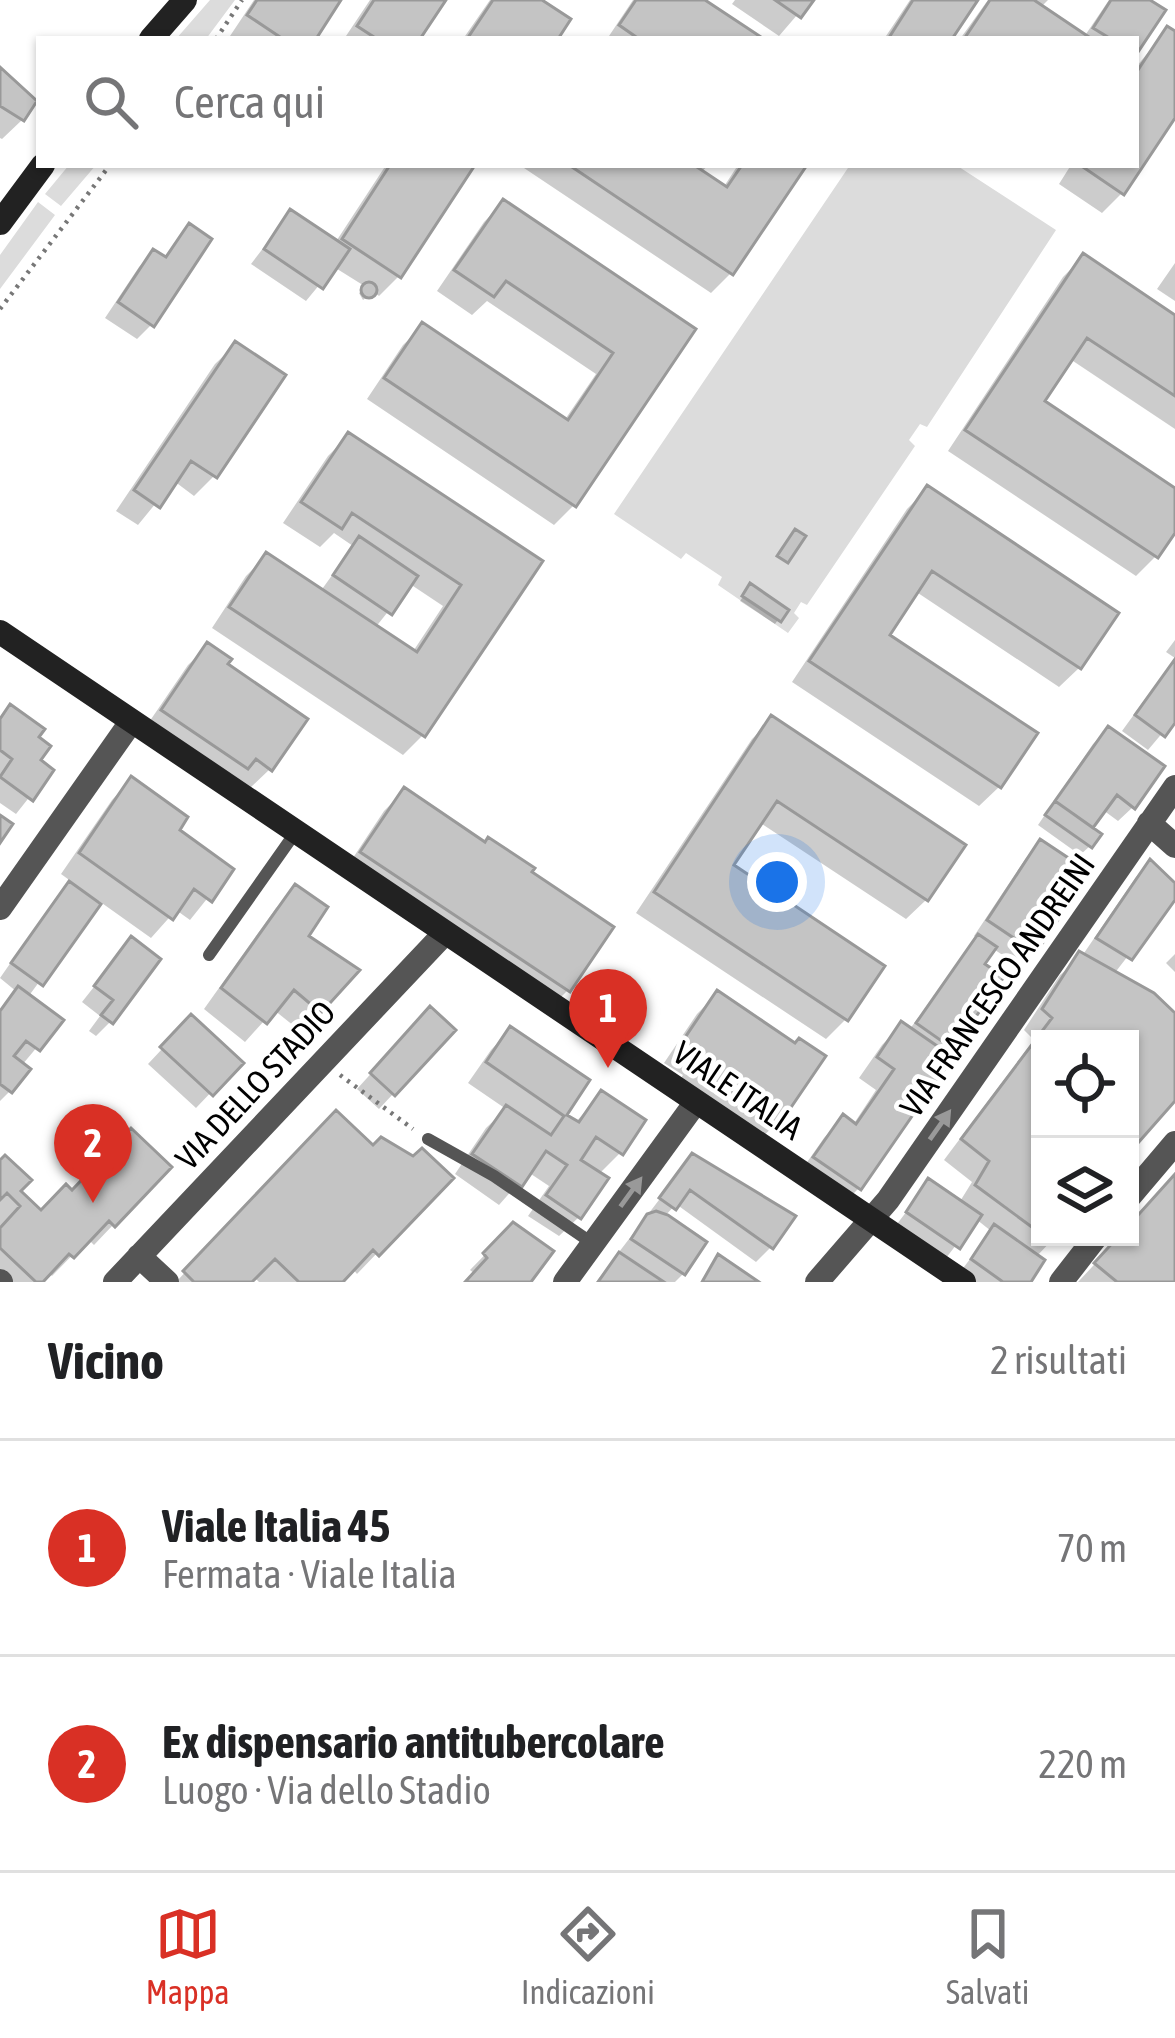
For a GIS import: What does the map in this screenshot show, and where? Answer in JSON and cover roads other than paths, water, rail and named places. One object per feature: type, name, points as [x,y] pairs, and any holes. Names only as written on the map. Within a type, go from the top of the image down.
[{"type":"street","points":[[154,36],[184,0]]},
{"type":"street","points":[[0,223],[41,168]]},
{"type":"street","name":"VIALE ITALIA","points":[[0,632],[964,1282]]},
{"type":"street","points":[[0,908],[131,722]]},
{"type":"street","name":"VIA FRANCESCO ANDREINI","points":[[817,1282],[873,1221],[1175,787]]},
{"type":"street","points":[[1149,824],[1175,846]]},
{"type":"street","name":"VIA DELLO STADIO","points":[[115,1282],[444,934]]},
{"type":"street","points":[[565,1282],[696,1102]]},
{"type":"street","points":[[1139,1185],[1175,1142]]},
{"type":"street","points":[[1061,1282],[1089,1246]]},
{"type":"street","points":[[139,1256],[167,1282]]},
{"type":"lane","points":[[209,955],[295,833]]},
{"type":"lane","points":[[428,1139],[494,1176],[593,1244]]},
{"type":"place","name":"Viale Italia 45","points":[[608,1068]]},
{"type":"place","name":"Ex dispensario antitubercolare","points":[[93,1203]]}]
